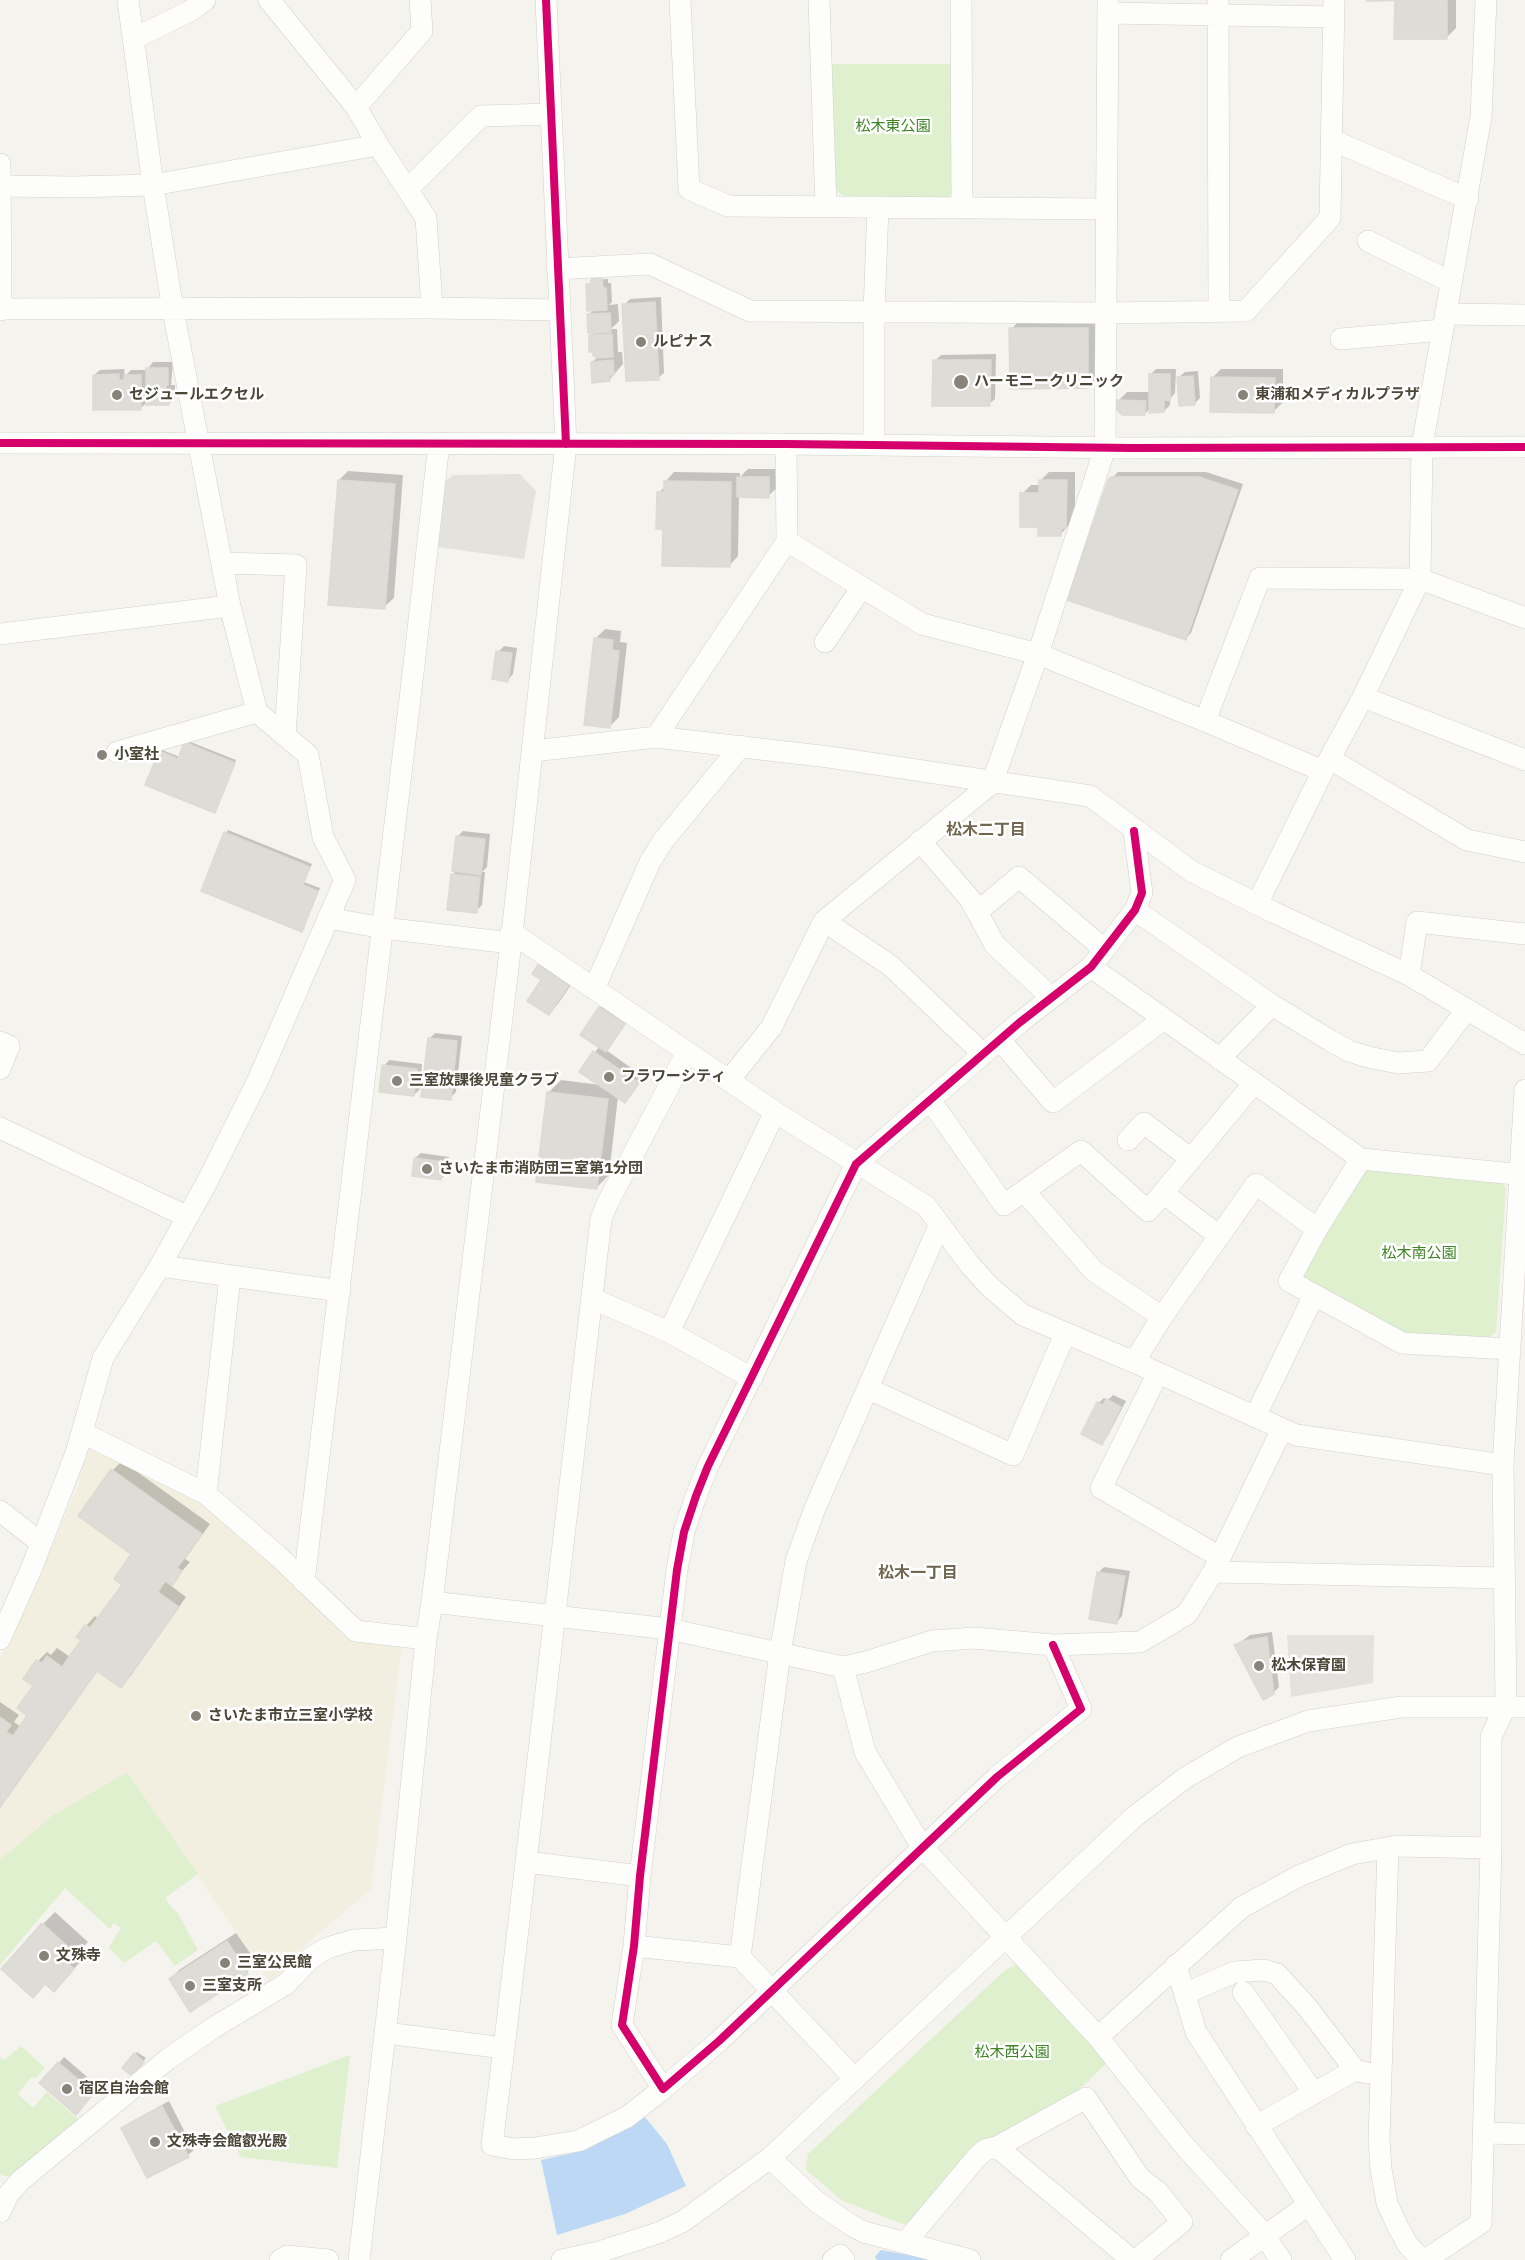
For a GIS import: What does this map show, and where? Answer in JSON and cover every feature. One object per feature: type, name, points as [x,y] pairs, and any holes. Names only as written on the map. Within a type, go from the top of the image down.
[{"type":"street","points":[[0,1639],[41,1543],[83,1433],[103,1358],[188,1217],[258,1080],[345,880],[323,837],[308,755],[257,712],[230,606],[173,310],[153,185],[128,0]]},
{"type":"street","points":[[133,39],[190,11],[205,0]]},
{"type":"street","points":[[269,0],[356,106],[378,145],[426,218],[432,308]]},
{"type":"street","points":[[356,106],[422,31],[420,0]]},
{"type":"street","points":[[359,2260],[386,2033],[426,1639],[511,938],[566,444],[546,0]]},
{"type":"street","points":[[681,0],[689,189],[728,206],[1107,209]]},
{"type":"street","points":[[819,0],[826,206]]},
{"type":"street","points":[[961,0],[962,207]]},
{"type":"street","points":[[1257,904],[1326,765],[1364,697],[1420,579],[1422,447],[1481,117],[1486,0]]},
{"type":"street","points":[[557,269],[650,264],[750,311],[1106,313],[1246,311],[1330,218],[1334,8],[1108,6],[1107,209],[1106,313],[1105,448],[1038,654],[992,783],[824,921],[771,1028],[729,1080]]},
{"type":"street","points":[[1218,8],[1219,312]]},
{"type":"street","points":[[408,189],[481,116],[551,114]]},
{"type":"street","points":[[1332,140],[1468,199]]},
{"type":"street","points":[[2,186],[153,185],[378,145]]},
{"type":"street","points":[[0,164],[2,186],[1,309],[559,310]]},
{"type":"street","points":[[874,445],[874,312],[878,207]]},
{"type":"street","points":[[1368,241],[1451,282]]},
{"type":"street","points":[[1341,339],[1443,322],[1525,315]]},
{"type":"street","points":[[0,443],[786,444],[1105,448],[1525,447]]},
{"type":"street","points":[[304,1582],[439,443]]},
{"type":"street","points":[[656,737],[787,541],[786,444]]},
{"type":"street","points":[[787,541],[922,624],[1038,654],[1205,721],[1326,765],[1467,840],[1525,852]]},
{"type":"street","points":[[222,562],[296,565],[285,736]]},
{"type":"street","points":[[1205,721],[1260,578],[1420,579],[1525,618]]},
{"type":"street","points":[[825,642],[862,587]]},
{"type":"street","points":[[0,634],[230,606]]},
{"type":"street","points":[[1364,697],[1525,760]]},
{"type":"street","points":[[117,752],[257,712]]},
{"type":"street","points":[[533,750],[656,737],[829,757],[1090,796],[1134,831],[1191,871],[1409,975],[1525,1044]]},
{"type":"street","points":[[594,989],[650,862],[663,841],[741,746]]},
{"type":"street","points":[[663,2089],[622,2025],[634,1946],[669,1629],[684,1532],[708,1466],[856,1164],[983,1054],[1091,967],[1135,910],[1143,893],[1134,831]]},
{"type":"street","points":[[920,841],[970,899],[995,945],[1051,997]]},
{"type":"street","points":[[977,912],[1019,877],[1104,949]]},
{"type":"street","points":[[1135,910],[1272,1005],[1349,1051],[1398,1063],[1428,1061],[1467,1009]]},
{"type":"street","points":[[328,918],[383,928],[511,938],[594,989],[775,1112],[926,1206],[970,1265],[1011,1306],[1037,1322],[1134,1362],[1296,1436],[1503,1465]]},
{"type":"street","points":[[824,921],[891,966],[983,1054]]},
{"type":"street","points":[[1409,975],[1417,922],[1525,933]]},
{"type":"street","points":[[1091,967],[1361,1159],[1522,1175]]},
{"type":"street","points":[[1219,1059],[1272,1005]]},
{"type":"street","points":[[1000,1040],[1053,1102],[1164,1019]]},
{"type":"street","points":[[0,1042],[9,1046],[0,1069]]},
{"type":"street","points":[[687,1052],[601,1219],[492,2145],[535,2148],[578,2141],[620,2121],[663,2089],[719,2041],[997,1777],[1081,1709],[1053,1644]]},
{"type":"street","points":[[930,1101],[1004,1205],[1081,1151],[1148,1211],[1254,1083]]},
{"type":"street","points":[[1388,1848],[1378,2140],[1387,2203],[1408,2244],[1424,2260],[1481,2223],[1491,1848],[1491,1737],[1515,1706],[1504,1578],[1503,1465],[1522,1175],[1525,1090]]},
{"type":"street","points":[[669,1332],[775,1112]]},
{"type":"street","points":[[1128,1140],[1144,1123],[1191,1159]]},
{"type":"street","points":[[0,1128],[188,1217]]},
{"type":"street","points":[[1361,1159],[1317,1229],[1289,1281],[1402,1343],[1509,1348]]},
{"type":"street","points":[[1134,1362],[1162,1317],[1256,1184],[1317,1229]]},
{"type":"street","points":[[1024,1191],[1094,1271],[1162,1317]]},
{"type":"street","points":[[1163,1193],[1219,1236]]},
{"type":"street","points":[[740,1957],[790,1582],[802,1541],[939,1226]]},
{"type":"street","points":[[160,1266],[340,1291]]},
{"type":"street","points":[[206,1494],[230,1276]]},
{"type":"street","points":[[1255,1417],[1314,1295]]},
{"type":"street","points":[[593,1299],[669,1332],[752,1378]]},
{"type":"street","points":[[869,1389],[1013,1455],[1065,1334]]},
{"type":"street","points":[[1158,1373],[1101,1488],[1216,1564],[1504,1578]]},
{"type":"street","points":[[432,1602],[669,1629],[843,1667],[932,1641],[974,1638],[1053,1644],[1140,1642],[1187,1614],[1216,1564],[1282,1429]]},
{"type":"street","points":[[83,1433],[206,1494],[278,1556],[356,1631],[426,1639]]},
{"type":"street","points":[[0,1511],[41,1543]]},
{"type":"street","points":[[843,1667],[865,1752],[922,1848],[1098,2037],[1182,2144],[1264,2236],[1281,2260]]},
{"type":"street","points":[[562,2260],[599,2252],[658,2233],[682,2222],[770,2158],[1134,1817],[1185,1778],[1238,1747],[1308,1721],[1331,1717],[1401,1707],[1515,1706]]},
{"type":"street","points":[[1098,2037],[1242,1908],[1299,1876],[1352,1854],[1398,1846],[1491,1848]]},
{"type":"street","points":[[526,1862],[640,1876]]},
{"type":"street","points":[[0,2212],[5,2188],[20,2181],[168,2059],[213,2028],[286,1984],[311,1958],[327,1948],[354,1940],[396,1938]]},
{"type":"street","points":[[634,1946],[740,1957],[855,2079]]},
{"type":"street","points":[[1176,1965],[1196,2032],[1345,2260]]},
{"type":"street","points":[[1186,1993],[1235,1972],[1264,1970],[1277,1974],[1307,2007],[1355,2070],[1381,2076]]},
{"type":"street","points":[[1244,1992],[1314,2093]]},
{"type":"street","points":[[386,2033],[504,2048]]},
{"type":"street","points":[[1256,2126],[1355,2070]]},
{"type":"street","points":[[904,2243],[985,2150],[997,2146],[1086,2098],[1140,2178],[1158,2192],[1182,2222],[1134,2260],[997,2146]]},
{"type":"street","points":[[1485,2133],[1525,2134]]},
{"type":"street","points":[[770,2158],[817,2202],[864,2232],[970,2260]]},
{"type":"street","points":[[1232,2260],[1308,2205]]},
{"type":"street","points":[[833,2260],[840,2255],[844,2260]]},
{"type":"street","points":[[280,2260],[287,2256],[328,2260]]},
{"type":"shaded area","points":[[520,474],[536,491],[524,559],[438,547],[445,481],[453,475]]},
{"type":"shaded area","name":"さいたま市立三室小学校","points":[[96,1448],[181,1488],[247,1538],[349,1640],[402,1646],[371,1889],[308,1943],[292,1963],[269,1981],[128,1774],[52,1816],[0,1860],[0,1658],[11,1640],[78,1487],[86,1451]]},
{"type":"shaded area","points":[[1287,1635],[1374,1635],[1373,1683],[1291,1697]]},
{"type":"green space","name":"松木東公園","points":[[832,64],[952,64],[953,190],[948,198],[844,197],[835,189]]},
{"type":"green space","name":"松木南公園","points":[[1368,1167],[1497,1178],[1506,1188],[1496,1332],[1490,1337],[1398,1336],[1305,1283],[1299,1272]]},
{"type":"green space","points":[[124,1774],[128,1774],[198,1874],[165,1898],[174,1911],[176,1910],[198,1950],[175,1966],[156,1941],[124,1963],[109,1947],[121,1928],[114,1923],[110,1929],[65,1888],[0,1965],[0,1860],[52,1816]]},
{"type":"green space","name":"松木西公園","points":[[1019,1963],[1109,2061],[1076,2092],[1002,2134],[975,2144],[910,2223],[903,2224],[843,2201],[806,2170],[808,2154],[1004,1971]]},
{"type":"green space","points":[[21,2046],[45,2068],[35,2079],[31,2077],[18,2094],[33,2108],[47,2092],[79,2120],[10,2176],[4,2176],[0,2174],[0,2057],[5,2060]]},
{"type":"green space","points":[[350,2055],[337,2168],[241,2157],[215,2106]]},
{"type":"water","points":[[645,2117],[667,2144],[686,2186],[625,2214],[557,2235],[541,2160],[586,2150]]},
{"type":"water","points":[[881,2250],[935,2260],[877,2260],[875,2257]]},
{"type":"building","points":[[1447,0],[1447,39],[1394,39],[1395,1]]},
{"type":"building","points":[[592,278],[602,278],[603,288],[606,288],[607,310],[587,311],[586,284],[590,284]]},
{"type":"building","name":"ルピナス","points":[[655,302],[659,380],[626,381],[622,304]]},
{"type":"building","points":[[610,313],[611,332],[588,333],[587,314]]},
{"type":"building","points":[[1009,328],[1088,328],[1088,388],[1010,389]]},
{"type":"building","points":[[612,334],[613,357],[596,358],[593,352],[589,352],[589,335]]},
{"type":"building","points":[[613,360],[614,375],[609,375],[610,381],[592,383],[591,362]]},
{"type":"building","points":[[933,360],[991,360],[990,406],[932,406]]},
{"type":"building","points":[[146,368],[168,368],[166,390],[169,390],[169,405],[146,405]]},
{"type":"building","name":"セジュールエクセル","points":[[119,374],[119,380],[124,380],[124,375],[141,375],[141,410],[93,410],[93,375]]},
{"type":"building","points":[[1149,374],[1170,374],[1170,401],[1164,400],[1164,412],[1149,413]]},
{"type":"building","points":[[1193,376],[1195,405],[1179,406],[1177,377]]},
{"type":"building","name":"東浦和メディカルプラザ","points":[[1211,377],[1275,378],[1274,413],[1210,412]]},
{"type":"building","points":[[1116,400],[1146,401],[1145,415],[1122,415],[1116,409]]},
{"type":"building","points":[[737,477],[769,477],[769,498],[737,497]]},
{"type":"building","points":[[1111,477],[1199,477],[1238,490],[1186,640],[1067,600],[1108,480]]},
{"type":"building","points":[[338,480],[395,484],[385,609],[328,605]]},
{"type":"building","points":[[1039,480],[1067,480],[1066,528],[1061,529],[1061,536],[1038,536],[1038,527],[1020,527],[1020,493],[1039,493]]},
{"type":"building","points":[[664,481],[731,482],[730,567],[662,566],[663,529],[656,529],[657,492],[664,492]]},
{"type":"building","points":[[594,638],[613,640],[612,650],[619,651],[610,728],[584,725]]},
{"type":"building","points":[[496,651],[512,653],[508,682],[492,679]]},
{"type":"building","points":[[184,742],[235,763],[215,813],[145,785],[159,751],[178,759]]},
{"type":"building","points":[[224,832],[310,867],[303,885],[318,891],[302,932],[201,891]]},
{"type":"building","points":[[456,836],[485,839],[481,875],[452,871]]},
{"type":"building","points":[[451,874],[480,877],[477,913],[447,910]]},
{"type":"building","points":[[538,965],[569,985],[549,1015],[527,1001],[541,980],[532,974]]},
{"type":"building","points":[[599,1007],[625,1024],[606,1052],[580,1035]]},
{"type":"building","points":[[428,1038],[457,1041],[451,1100],[421,1097]]},
{"type":"building","name":"フラワーシティ","points":[[593,1051],[639,1083],[625,1103],[579,1072]]},
{"type":"building","points":[[382,1065],[417,1069],[414,1096],[379,1092]]},
{"type":"building","points":[[547,1092],[608,1099],[597,1189],[536,1182]]},
{"type":"building","points":[[414,1158],[444,1162],[441,1180],[412,1176]]},
{"type":"building","points":[[1106,1399],[1121,1407],[1102,1445],[1081,1434],[1097,1402],[1103,1405]]},
{"type":"building","points":[[111,1469],[202,1534],[177,1568],[182,1571],[172,1586],[165,1581],[158,1592],[179,1607],[121,1688],[97,1671],[0,1807],[0,1717],[11,1725],[6,1732],[13,1736],[27,1716],[17,1708],[33,1686],[23,1679],[36,1660],[42,1663],[47,1656],[62,1667],[81,1640],[76,1637],[85,1625],[90,1628],[122,1585],[114,1579],[131,1554],[78,1516]]},
{"type":"building","points":[[1097,1572],[1125,1576],[1117,1624],[1089,1619]]},
{"type":"building","points":[[1267,1637],[1274,1694],[1263,1700],[1234,1645]]},
{"type":"building","points":[[42,1923],[77,1955],[69,1964],[74,1969],[54,1992],[45,1984],[33,1998],[1,1969]]},
{"type":"building","points":[[227,1941],[248,1974],[190,2012],[169,1979]]},
{"type":"building","points":[[134,2053],[144,2062],[132,2076],[122,2068]]},
{"type":"building","points":[[58,2062],[94,2093],[76,2115],[39,2083]]},
{"type":"building","name":"文殊寺会館叡光殿","points":[[162,2106],[189,2157],[147,2178],[121,2128]]},
{"type":"cycle path","points":[[546,0],[566,444]]},
{"type":"cycle path","points":[[0,443],[786,444],[1132,448],[1525,447]]},
{"type":"cycle path","points":[[1053,1645],[1081,1709],[997,1777],[719,2041],[663,2089],[622,2025],[634,1946],[640,1876],[677,1570],[684,1532],[696,1496],[708,1466],[856,1164],[1019,1023],[1091,967],[1135,910],[1142,893],[1134,831]]},
{"type":"place","name":"ルピナス","points":[[641,342]]},
{"type":"place","name":"ハーモニークリニック","points":[[961,382]]},
{"type":"place","name":"セジュールエクセル","points":[[117,395]]},
{"type":"place","name":"東浦和メディカルプラザ","points":[[1243,395]]},
{"type":"place","name":"小室社","points":[[102,755]]},
{"type":"place","name":"フラワーシティ","points":[[609,1077]]},
{"type":"place","name":"三室放課後児童クラブ","points":[[397,1081]]},
{"type":"place","name":"さいたま市消防団三室第1分団","points":[[427,1169]]},
{"type":"place","name":"松木保育園","points":[[1259,1666]]},
{"type":"place","name":"さいたま市立三室小学校","points":[[196,1716]]},
{"type":"place","name":"文殊寺","points":[[44,1956]]},
{"type":"place","name":"三室公民館","points":[[225,1963]]},
{"type":"place","name":"三室支所","points":[[190,1986]]},
{"type":"place","name":"宿区自治会館","points":[[67,2089]]},
{"type":"place","name":"文殊寺会館叡光殿","points":[[155,2142]]},
{"type":"district","name":"松木二丁目","points":[[986,830]]},
{"type":"district","name":"松木一丁目","points":[[918,1573]]}]
